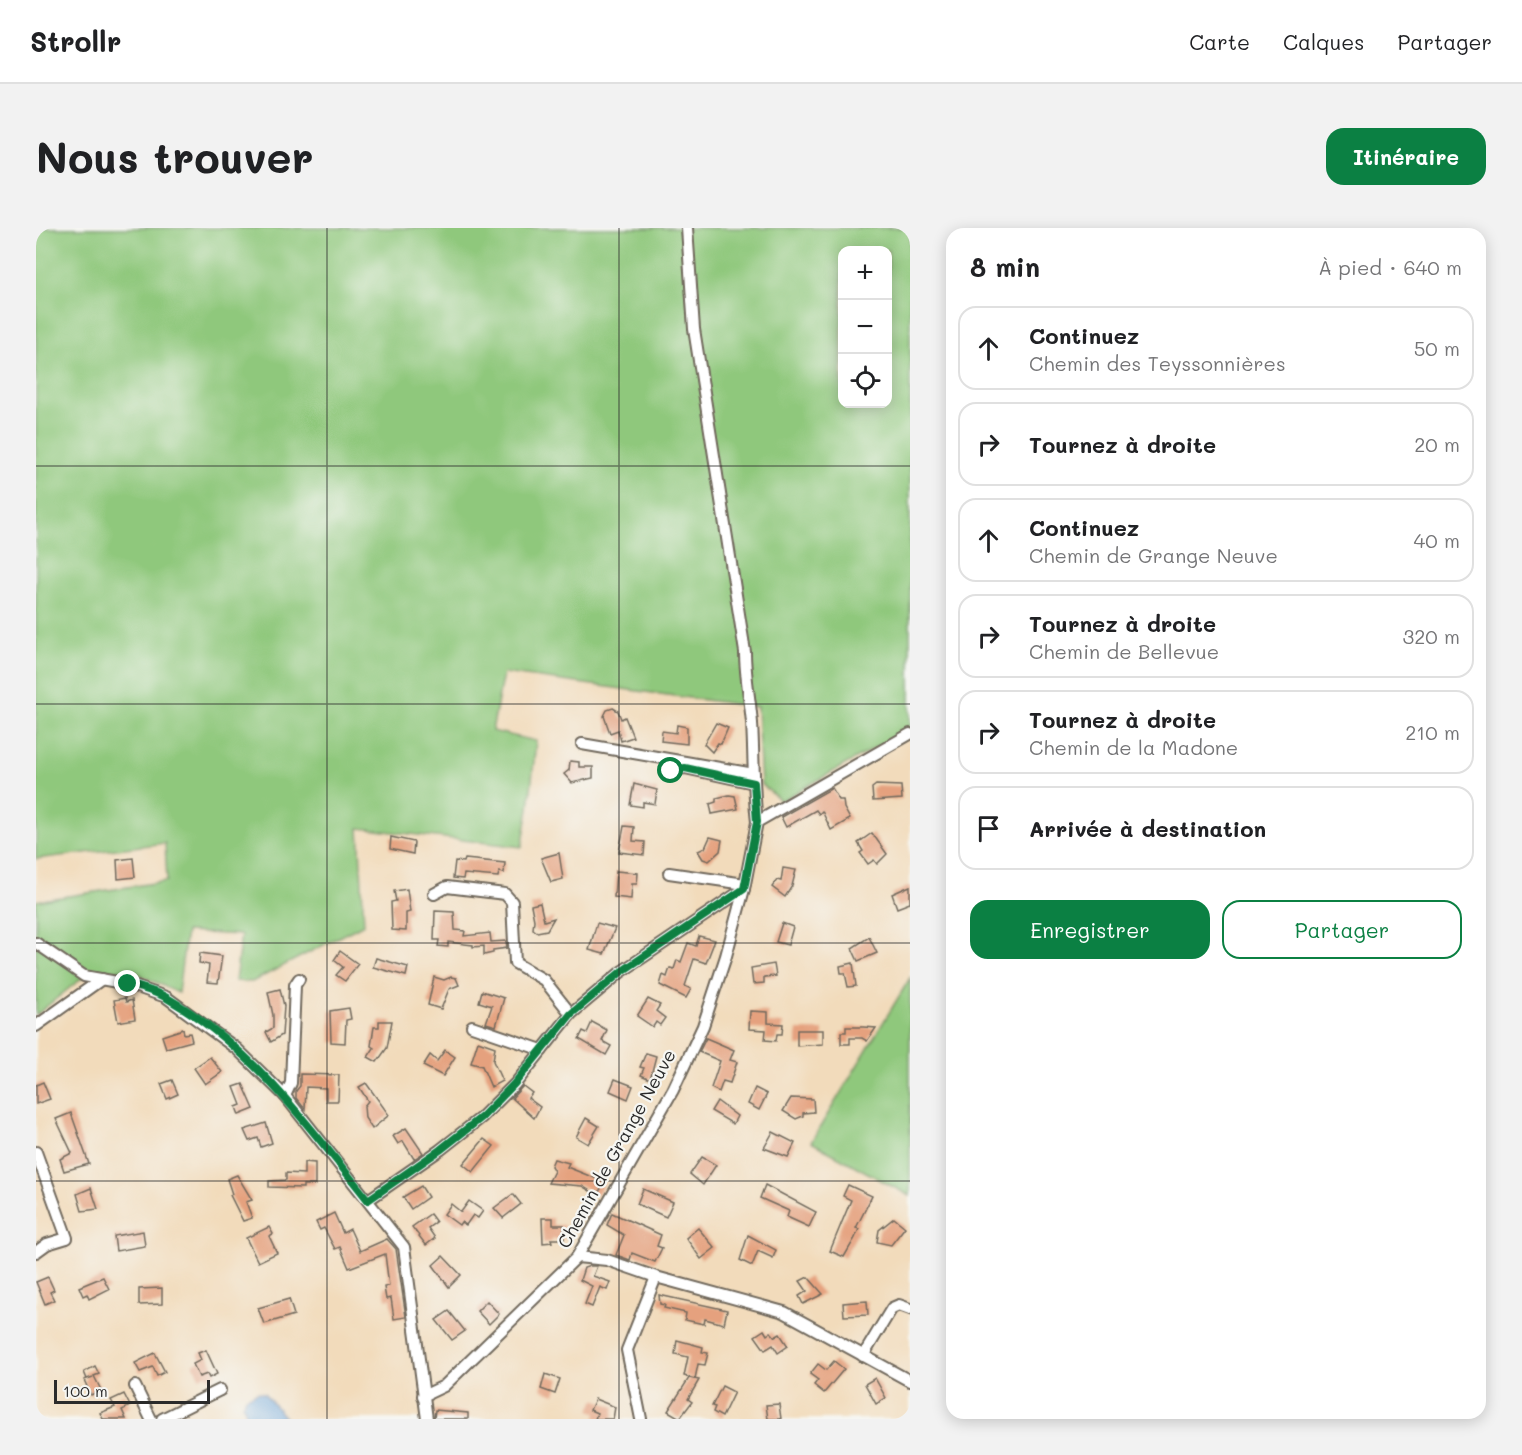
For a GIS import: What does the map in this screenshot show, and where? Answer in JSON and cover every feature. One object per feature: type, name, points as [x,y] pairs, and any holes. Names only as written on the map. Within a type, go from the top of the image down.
[{"type":"street","name":"Chemin de Grange Neuve","points":[[423,1396],[444,1386],[577,1257],[678,1080],[703,1026],[726,956],[744,887],[757,822],[745,652],[694,328],[687,228]]},
{"type":"street","points":[[757,822],[910,734]]},
{"type":"street","points":[[582,744],[754,779]]},
{"type":"street","points":[[671,771],[685,768],[754,779]]},
{"type":"street","points":[[669,873],[744,887]]},
{"type":"street","points":[[434,894],[447,887],[505,894],[512,903],[515,963],[544,980],[571,1014]]},
{"type":"street","points":[[368,1200],[440,1150],[482,1117],[514,1084],[571,1014],[621,972],[744,887]]},
{"type":"street","points":[[36,944],[84,976],[128,984],[166,997],[237,1049],[285,1096],[404,1247],[427,1419]]},
{"type":"street","points":[[36,1026],[102,979]]},
{"type":"street","points":[[285,1096],[291,1083],[296,986],[299,979]]},
{"type":"street","points":[[472,1026],[542,1050]]},
{"type":"street","points":[[36,1152],[67,1238],[47,1244],[36,1252]]},
{"type":"street","points":[[577,1257],[607,1260],[656,1277],[784,1312],[910,1381]]},
{"type":"street","points":[[641,1419],[627,1350],[656,1277]]},
{"type":"street","points":[[863,1356],[892,1308],[899,1305],[910,1309]]},
{"type":"street","points":[[135,1386],[151,1419]]},
{"type":"street","points":[[162,1419],[220,1390]]},
{"type":"green space","points":[[36,228],[910,228],[910,728],[781,801],[761,784],[757,707],[503,673],[492,731],[536,741],[529,809],[522,847],[359,828],[364,924],[252,982],[235,981],[241,935],[186,932],[178,993],[132,971],[92,970],[36,1015],[36,901],[167,881],[165,843],[36,859]]},
{"type":"green space","points":[[910,978],[910,1196],[811,1142]]},
{"type":"water","points":[[258,1392],[264,1393],[286,1419],[248,1419],[243,1404],[246,1397]]},
{"type":"building","points":[[613,708],[618,711],[621,719],[625,717],[633,737],[621,741],[618,730],[610,733],[604,716],[607,710]]},
{"type":"building","points":[[716,723],[728,728],[721,744],[718,743],[712,752],[704,744]]},
{"type":"building","points":[[677,725],[687,727],[687,744],[661,741],[662,731],[676,733]]},
{"type":"building","points":[[570,761],[579,762],[579,767],[593,767],[593,778],[572,783],[564,774],[569,770]]},
{"type":"building","points":[[634,784],[657,790],[655,804],[643,802],[643,807],[630,805]]},
{"type":"building","points":[[876,785],[901,786],[902,799],[873,801],[872,788]]},
{"type":"building","points":[[832,788],[839,800],[843,800],[844,808],[850,819],[831,830],[822,811],[819,814],[816,810],[786,827],[781,817]]},
{"type":"building","points":[[735,796],[738,809],[712,814],[710,804],[716,802],[716,798]]},
{"type":"building","points":[[624,826],[634,827],[633,841],[645,842],[644,855],[619,852]]},
{"type":"building","points":[[872,833],[887,854],[877,864],[874,860],[868,864],[860,853],[863,851],[858,843]]},
{"type":"building","points":[[391,837],[414,842],[413,854],[390,849]]},
{"type":"building","points":[[710,837],[722,840],[720,851],[709,861],[703,859],[698,851],[705,848]]},
{"type":"building","points":[[559,853],[563,879],[551,882],[541,858]]},
{"type":"building","points":[[133,858],[135,877],[118,879],[117,860]]},
{"type":"building","points":[[465,859],[505,863],[504,873],[499,872],[498,877],[464,874],[463,879],[453,878],[455,861],[464,862]]},
{"type":"building","points":[[783,868],[796,870],[792,886],[785,897],[772,887],[777,880],[781,881]]},
{"type":"building","points":[[616,871],[638,873],[637,884],[632,884],[631,899],[614,897]]},
{"type":"building","points":[[910,886],[910,903],[897,908],[892,894]]},
{"type":"building","points":[[407,889],[410,912],[406,913],[406,931],[392,930],[391,902],[396,901],[394,891]]},
{"type":"building","points":[[540,903],[544,921],[554,918],[547,930],[537,932],[533,929],[531,905]]},
{"type":"building","points":[[435,911],[454,912],[455,930],[465,931],[464,936],[490,933],[491,942],[506,941],[507,948],[493,950],[493,953],[484,955],[484,946],[473,947],[473,945],[448,942],[448,947],[438,946],[439,940],[434,940]]},
{"type":"building","points":[[597,923],[615,928],[604,954],[589,950]]},
{"type":"building","points":[[782,923],[793,927],[788,945],[776,942]]},
{"type":"building","points":[[699,936],[715,940],[706,963],[694,959],[685,986],[691,989],[686,998],[660,985],[663,975],[667,977],[670,968],[674,969],[677,960],[681,962],[688,943],[696,946]]},
{"type":"building","points":[[869,937],[877,953],[858,961],[852,948]]},
{"type":"building","points":[[340,951],[358,964],[345,981],[336,975],[343,967],[334,960]]},
{"type":"building","points":[[200,953],[222,956],[218,983],[207,982],[209,965],[199,963]]},
{"type":"building","points":[[376,958],[408,967],[406,976],[373,967]]},
{"type":"building","points":[[853,963],[856,986],[848,987],[845,973],[841,973],[840,966]]},
{"type":"building","points":[[774,964],[776,976],[764,977],[764,983],[753,984],[751,968]]},
{"type":"building","points":[[434,977],[444,980],[451,977],[456,978],[459,985],[449,989],[441,1009],[428,1005]]},
{"type":"building","points":[[280,989],[284,1006],[282,1035],[271,1042],[266,1032],[273,1028],[268,992]]},
{"type":"building","points":[[482,991],[504,998],[496,1026],[486,1023],[492,1006],[479,1002]]},
{"type":"building","points":[[125,998],[126,1002],[132,1000],[135,1019],[118,1022],[114,1000]]},
{"type":"building","points":[[648,999],[660,1005],[656,1011],[665,1018],[660,1025],[656,1022],[653,1027],[637,1016]]},
{"type":"building","points":[[349,1008],[351,1019],[346,1020],[345,1043],[331,1042],[330,1011]]},
{"type":"building","points":[[750,1011],[768,1012],[768,1023],[783,1024],[782,1034],[777,1034],[776,1041],[765,1040],[766,1030],[749,1029]]},
{"type":"building","points":[[379,1021],[392,1021],[387,1048],[377,1062],[368,1057],[374,1048],[371,1046],[374,1027],[379,1027]]},
{"type":"building","points":[[592,1022],[607,1030],[602,1041],[611,1046],[606,1055],[579,1039],[583,1031],[587,1033]]},
{"type":"building","points":[[846,1027],[876,1028],[867,1041],[862,1038],[850,1038],[850,1044],[841,1044],[841,1032],[846,1032]]},
{"type":"building","points":[[183,1029],[184,1034],[190,1033],[192,1041],[166,1048],[162,1036]]},
{"type":"building","points":[[797,1030],[823,1030],[823,1044],[797,1046]]},
{"type":"building","points":[[706,1038],[734,1050],[730,1060],[737,1062],[730,1083],[723,1081],[719,1092],[711,1088],[720,1061],[699,1052]]},
{"type":"building","points":[[478,1041],[495,1047],[493,1061],[502,1081],[491,1087],[482,1066],[471,1063]]},
{"type":"building","points":[[445,1050],[455,1057],[443,1076],[423,1066],[430,1055],[437,1061]]},
{"type":"building","points":[[646,1053],[656,1056],[650,1079],[641,1075],[644,1068],[640,1067]]},
{"type":"building","points":[[210,1057],[222,1072],[205,1084],[194,1068]]},
{"type":"building","points":[[300,1074],[339,1075],[338,1101],[326,1101],[326,1088],[306,1087],[305,1109],[296,1098],[296,1091],[300,1086]]},
{"type":"building","points":[[615,1079],[633,1086],[628,1099],[610,1091]]},
{"type":"building","points":[[172,1080],[178,1094],[167,1099],[161,1084]]},
{"type":"building","points":[[43,1082],[50,1099],[36,1104],[36,1085]]},
{"type":"building","points":[[366,1083],[389,1115],[372,1129],[365,1118],[364,1106],[368,1101],[359,1087]]},
{"type":"building","points":[[243,1084],[254,1109],[239,1115],[236,1107],[241,1105],[234,1087]]},
{"type":"building","points":[[523,1086],[532,1093],[528,1098],[540,1107],[534,1118],[512,1098]]},
{"type":"building","points":[[755,1088],[767,1094],[759,1110],[748,1104]]},
{"type":"building","points":[[791,1098],[813,1099],[814,1112],[803,1113],[803,1116],[796,1119],[783,1111]]},
{"type":"building","points":[[717,1101],[737,1116],[733,1124],[711,1111]]},
{"type":"building","points":[[71,1113],[89,1164],[64,1171],[60,1159],[72,1153],[56,1119]]},
{"type":"building","points":[[586,1118],[599,1126],[588,1144],[576,1137]]},
{"type":"building","points":[[266,1123],[272,1143],[261,1147],[258,1138],[249,1141],[244,1130]]},
{"type":"building","points":[[406,1128],[423,1153],[414,1159],[403,1141],[398,1144],[393,1136]]},
{"type":"building","points":[[773,1132],[795,1143],[788,1157],[764,1148]]},
{"type":"building","points":[[484,1139],[494,1146],[473,1172],[463,1164]]},
{"type":"building","points":[[702,1157],[716,1165],[703,1185],[690,1174]]},
{"type":"building","points":[[554,1159],[569,1163],[567,1167],[605,1182],[597,1195],[582,1186],[548,1183],[554,1171],[551,1166]]},
{"type":"building","points":[[304,1162],[315,1163],[315,1185],[303,1185],[303,1188],[269,1187],[269,1181],[286,1180],[286,1173],[304,1174]]},
{"type":"building","points":[[237,1175],[252,1200],[246,1202],[252,1218],[243,1221],[230,1195],[232,1194],[227,1179]]},
{"type":"building","points":[[765,1185],[816,1212],[809,1227],[787,1217],[789,1211],[760,1198]]},
{"type":"building","points":[[848,1185],[872,1196],[856,1228],[859,1229],[855,1238],[844,1257],[830,1251],[851,1200],[843,1196]]},
{"type":"building","points":[[421,1186],[428,1197],[411,1209],[403,1197]]},
{"type":"building","points":[[91,1188],[98,1209],[82,1211],[77,1194]]},
{"type":"building","points":[[643,1189],[673,1202],[666,1217],[637,1204]]},
{"type":"building","points":[[513,1194],[521,1204],[503,1218],[494,1208]]},
{"type":"building","points":[[469,1201],[483,1211],[478,1218],[473,1215],[466,1225],[461,1222],[459,1225],[444,1214],[451,1204],[461,1212]]},
{"type":"building","points":[[334,1213],[343,1233],[350,1229],[360,1251],[387,1239],[396,1249],[406,1317],[394,1319],[391,1298],[386,1299],[384,1287],[389,1286],[385,1254],[349,1268],[340,1247],[335,1249],[324,1228],[320,1230],[316,1222]]},
{"type":"building","points":[[612,1213],[661,1235],[657,1246],[662,1248],[655,1262],[632,1253],[630,1260],[616,1255],[624,1235],[607,1225]]},
{"type":"building","points":[[430,1214],[436,1222],[428,1228],[435,1238],[426,1245],[412,1227]]},
{"type":"building","points":[[542,1218],[553,1218],[553,1225],[564,1225],[564,1239],[551,1239],[552,1242],[543,1243]]},
{"type":"building","points":[[894,1218],[905,1227],[891,1245],[877,1242],[879,1230]]},
{"type":"building","points":[[269,1227],[273,1234],[269,1236],[277,1253],[258,1262],[246,1238]]},
{"type":"building","points":[[698,1228],[715,1248],[701,1259],[686,1238]]},
{"type":"building","points":[[143,1231],[145,1246],[116,1251],[114,1236]]},
{"type":"building","points":[[748,1235],[776,1250],[773,1258],[758,1251],[752,1266],[740,1260]]},
{"type":"building","points":[[443,1256],[461,1275],[449,1287],[433,1265]]},
{"type":"building","points":[[597,1266],[593,1276],[610,1282],[607,1290],[600,1287],[592,1307],[585,1304],[592,1286],[580,1280],[584,1268]]},
{"type":"building","points":[[48,1277],[54,1290],[50,1292],[54,1300],[45,1304],[36,1282]]},
{"type":"building","points":[[103,1277],[109,1289],[89,1299],[87,1294],[83,1296],[79,1287]]},
{"type":"building","points":[[808,1277],[823,1294],[803,1304],[799,1296],[807,1291],[800,1281]]},
{"type":"building","points":[[162,1288],[162,1304],[139,1305],[139,1289]]},
{"type":"building","points":[[659,1295],[727,1310],[724,1324],[705,1319],[704,1324],[685,1320],[686,1313],[664,1308],[665,1305],[660,1304]]},
{"type":"building","points":[[289,1299],[294,1315],[264,1324],[258,1308]]},
{"type":"building","points":[[487,1301],[499,1314],[489,1324],[477,1311]]},
{"type":"building","points":[[867,1301],[868,1315],[844,1316],[843,1303]]},
{"type":"building","points":[[449,1311],[465,1331],[452,1340],[436,1320]]},
{"type":"building","points":[[764,1330],[767,1335],[771,1332],[775,1337],[780,1334],[788,1346],[778,1353],[773,1345],[765,1350],[755,1336]]},
{"type":"building","points":[[677,1340],[703,1347],[702,1352],[708,1353],[705,1365],[698,1364],[695,1379],[684,1376],[688,1357],[675,1354]]},
{"type":"building","points":[[206,1350],[217,1374],[209,1378],[207,1374],[199,1377],[193,1364],[201,1360],[198,1353]]},
{"type":"building","points":[[155,1353],[165,1372],[157,1376],[153,1367],[140,1372],[135,1363]]},
{"type":"building","points":[[834,1361],[844,1369],[824,1393],[814,1385],[818,1380],[810,1374],[818,1364],[826,1370]]},
{"type":"building","points":[[95,1366],[99,1374],[94,1376],[101,1390],[91,1395],[84,1380],[87,1379],[84,1372]]},
{"type":"building","points":[[545,1374],[560,1379],[555,1394],[541,1389]]},
{"type":"building","points":[[689,1378],[699,1380],[688,1399],[692,1402],[680,1418],[668,1411]]},
{"type":"building","points":[[875,1378],[886,1398],[876,1404],[865,1384]]},
{"type":"building","points":[[722,1386],[734,1392],[722,1417],[713,1412],[715,1407],[712,1406]]},
{"type":"building","points":[[124,1394],[130,1406],[122,1410],[126,1419],[103,1419],[100,1413],[115,1407],[111,1400]]},
{"type":"building","points":[[595,1399],[615,1407],[613,1419],[595,1419],[597,1413],[590,1410]]},
{"type":"building","points":[[779,1404],[781,1419],[768,1419],[766,1405]]},
{"type":"building","points":[[435,1410],[468,1413],[468,1419],[434,1419]]},
{"type":"route","points":[[128,984],[166,997],[237,1049],[285,1096],[368,1200],[440,1150],[482,1117],[514,1084],[571,1014],[621,972],[670,942],[744,889],[757,822],[754,783],[685,768],[671,771]]}]
